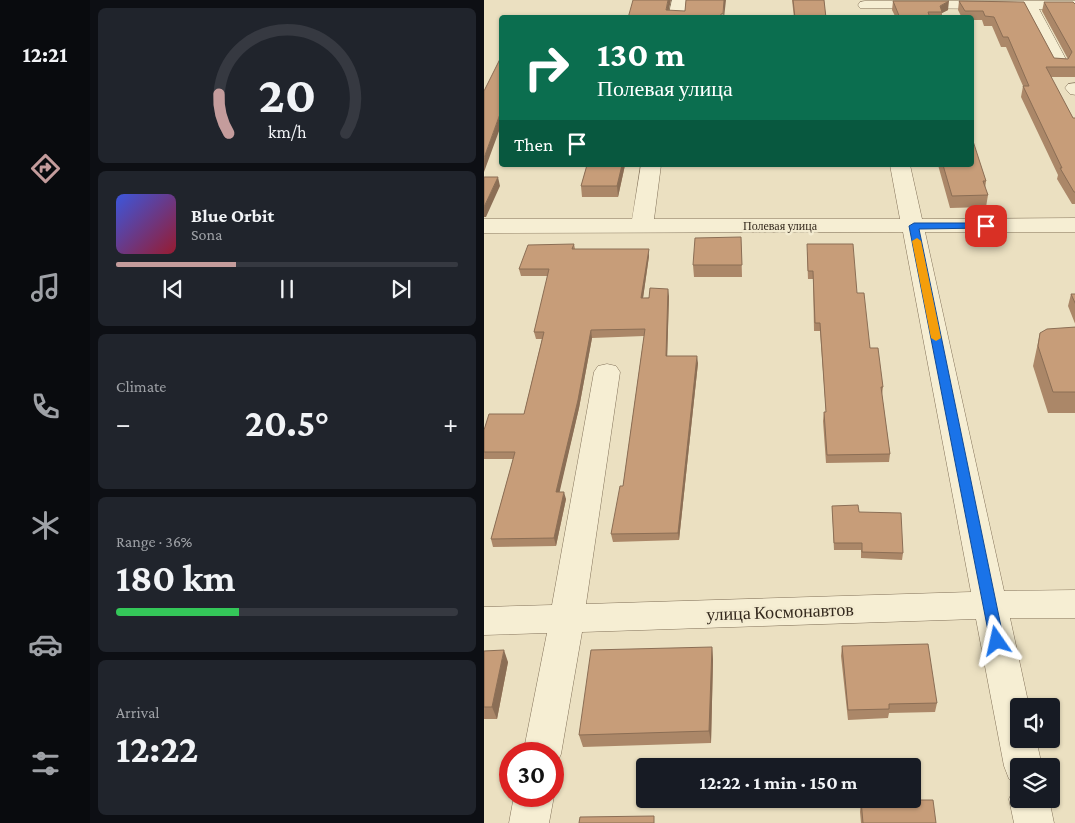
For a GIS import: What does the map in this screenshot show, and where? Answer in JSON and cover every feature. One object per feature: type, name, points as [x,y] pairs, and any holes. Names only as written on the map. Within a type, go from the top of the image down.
[{"type":"street","points":[[676,15],[679,0]]},
{"type":"street","points":[[1028,2],[1060,63]]},
{"type":"street","points":[[865,7],[1028,2],[1075,5]]},
{"type":"street","points":[[642,226],[651,167]]},
{"type":"street","points":[[900,167],[1021,758]]},
{"type":"street","name":"Полевая улица","points":[[484,226],[1075,225]]},
{"type":"street","points":[[544,742],[567,618],[607,372]]},
{"type":"street","name":"улица Космонавтов","points":[[484,621],[1075,604]]},
{"type":"street","points":[[529,823],[532,807]]},
{"type":"street","points":[[1032,808],[1034,823]]},
{"type":"building","points":[[633,0],[668,0],[666,10],[685,11],[686,0],[724,0],[723,14],[721,15],[629,15]]},
{"type":"building","points":[[793,0],[824,0],[826,15],[795,15]]},
{"type":"building","points":[[893,1],[949,1],[940,6],[942,12],[928,12],[929,15],[899,15]]},
{"type":"building","points":[[959,1],[1024,2],[1054,58],[1068,59],[1072,52],[1044,2],[1073,2],[1076,5],[1076,67],[1046,67],[1073,118],[1076,118],[1076,192],[1074,192],[1060,168],[1062,168],[1023,86],[1029,86],[1008,37],[1003,37],[994,17],[985,16],[983,11],[965,11]]},
{"type":"building","points":[[499,61],[499,117],[484,158],[484,91]]},
{"type":"building","points":[[974,144],[986,181],[983,181],[988,195],[952,196],[944,167],[974,167]]},
{"type":"building","points":[[586,167],[622,167],[617,186],[581,186]]},
{"type":"building","points":[[484,177],[498,177],[484,207]]},
{"type":"building","points":[[741,237],[742,265],[693,265],[695,238]]},
{"type":"building","points":[[574,244],[572,249],[649,249],[641,298],[649,298],[650,288],[668,289],[666,356],[697,356],[678,533],[611,534],[620,486],[623,486],[645,329],[591,330],[578,400],[556,492],[564,492],[554,538],[491,539],[515,452],[484,452],[484,430],[489,414],[524,414],[544,332],[534,332],[549,269],[519,269],[528,245]]},
{"type":"building","points":[[807,244],[853,244],[857,293],[864,293],[870,348],[878,348],[890,454],[827,455],[820,323],[815,323],[813,271],[808,271]]},
{"type":"building","points":[[1071,294],[1076,294],[1076,305]]},
{"type":"building","points":[[1076,327],[1076,392],[1053,392],[1038,346],[1040,333],[1047,329]]},
{"type":"building","points":[[858,505],[859,512],[901,513],[903,553],[862,552],[862,543],[834,543],[832,506]]},
{"type":"building","points":[[928,644],[937,703],[889,704],[889,709],[848,710],[842,646]]},
{"type":"building","points":[[712,647],[709,731],[579,735],[591,650]]},
{"type":"building","points":[[504,650],[492,707],[484,707],[484,651]]},
{"type":"building","points":[[921,800],[933,800],[936,823],[863,823],[862,808],[921,808]]},
{"type":"building","points":[[654,816],[654,823],[579,823],[580,817]]},
{"type":"slow traffic","points":[[917,241],[936,338]]},
{"type":"route","points":[[986,226],[914,226],[997,641]]}]
